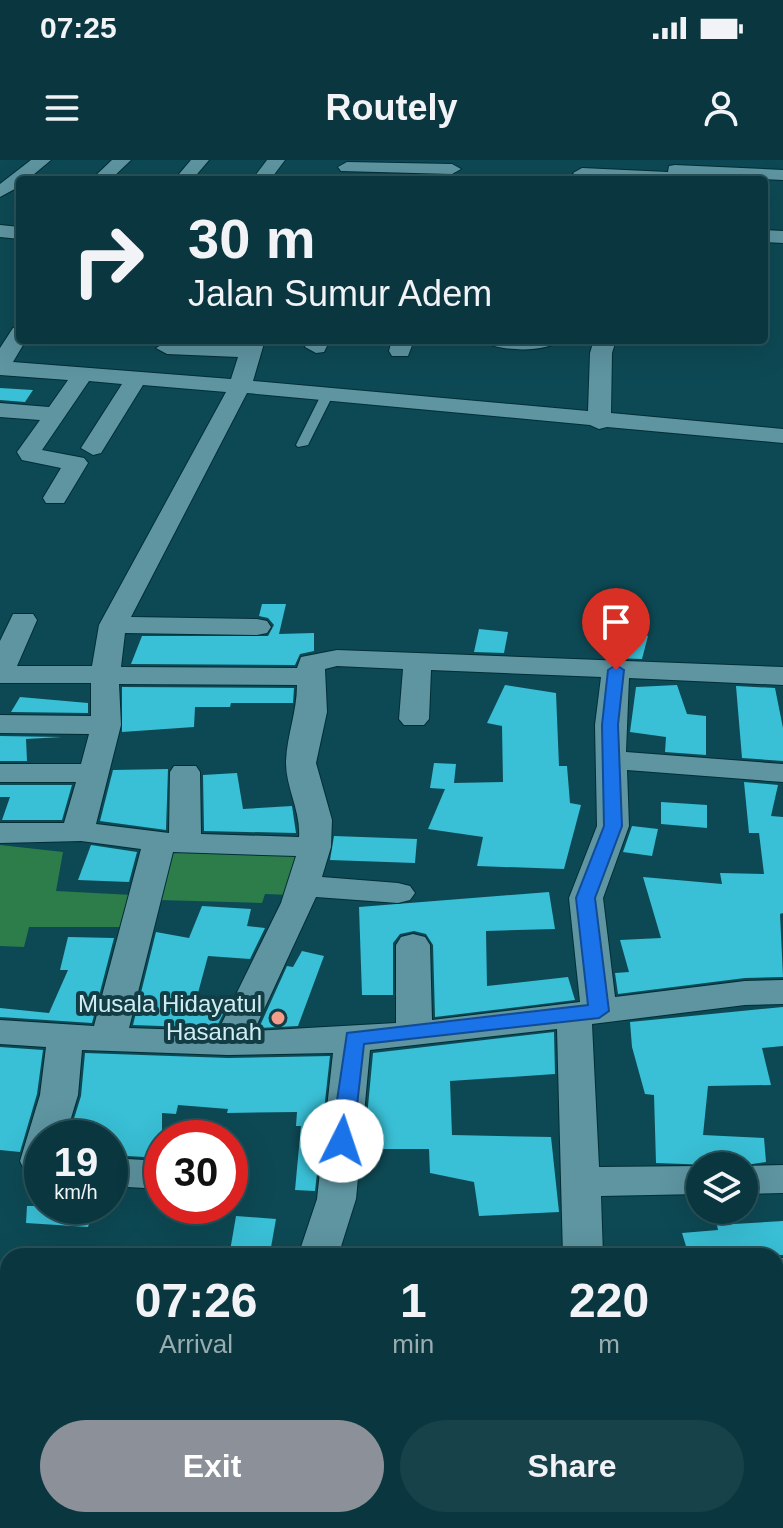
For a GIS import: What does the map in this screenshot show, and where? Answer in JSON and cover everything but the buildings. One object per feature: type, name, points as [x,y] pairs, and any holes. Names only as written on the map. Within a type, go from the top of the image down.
[{"type":"street","points":[[28,176],[42,160]]},
{"type":"street","points":[[104,176],[122,160]]},
{"type":"street","points":[[186,176],[200,160]]},
{"type":"street","points":[[747,160],[783,162]]},
{"type":"street","points":[[345,169],[452,169]]},
{"type":"street","points":[[582,173],[783,175]]},
{"type":"street","points":[[16,339],[1,366],[599,422],[783,436]]},
{"type":"street","points":[[599,422],[604,344]]},
{"type":"street","points":[[79,832],[106,725],[105,676],[113,625],[161,538],[174,505],[240,386],[253,346],[167,348]]},
{"type":"street","points":[[55,498],[76,463],[30,455],[29,452],[82,375]]},
{"type":"street","points":[[93,448],[136,379]]},
{"type":"street","points":[[0,410],[54,414]]},
{"type":"street","points":[[23,620],[0,673],[313,677]]},
{"type":"street","points":[[113,625],[257,627]]},
{"type":"street","points":[[230,1042],[304,886],[315,847],[316,820],[301,763],[312,712],[311,663],[321,659],[418,660],[783,676],[783,683]]},
{"type":"street","points":[[414,719],[418,660]]},
{"type":"street","points":[[583,1248],[586,898],[611,837],[613,760],[610,725],[616,670]]},
{"type":"street","points":[[0,724],[106,725]]},
{"type":"street","points":[[613,760],[783,773]]},
{"type":"street","points":[[109,1037],[172,842],[185,772]]},
{"type":"street","points":[[0,773],[96,773]]},
{"type":"street","points":[[0,833],[79,832],[172,842],[315,847]]},
{"type":"street","points":[[304,886],[398,893]]},
{"type":"street","points":[[413,945],[414,1033]]},
{"type":"street","points":[[0,1032],[230,1042],[354,1038],[745,993],[783,992]]},
{"type":"street","points":[[51,1120],[59,1095],[65,1037]]},
{"type":"street","points":[[321,1248],[332,1214],[354,1038]]},
{"type":"street","points":[[758,1180],[783,1179]]},
{"type":"street","points":[[581,1182],[686,1180]]},
{"type":"lane","points":[[302,445],[327,395]]},
{"type":"green space","points":[[0,845],[63,852],[56,891],[132,895],[129,927],[29,927],[24,947],[0,946]]},
{"type":"green space","points":[[171,850],[298,854],[290,895],[265,894],[262,903],[159,900]]},
{"type":"place","name":"Musala Hidayatul Hasanah","points":[[278,1018]]},
{"type":"route","points":[[342,1141],[345,1089],[354,1038],[599,1011],[586,890],[611,837],[613,826],[610,725],[616,670]]}]
